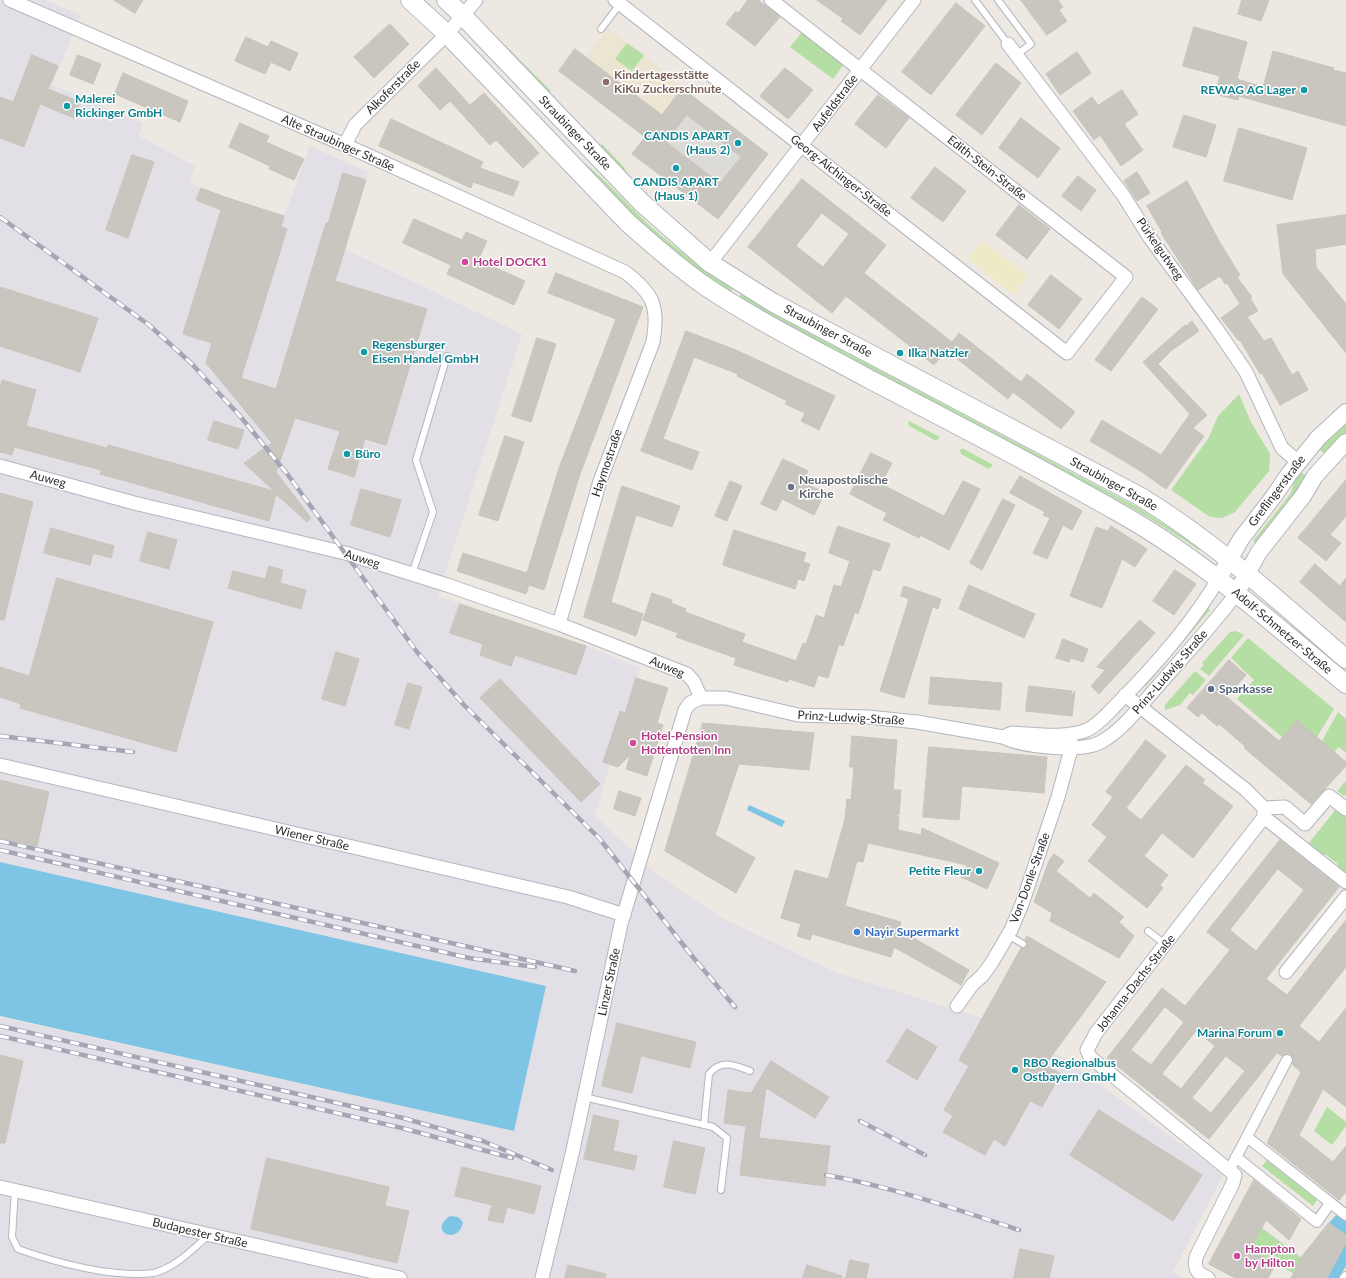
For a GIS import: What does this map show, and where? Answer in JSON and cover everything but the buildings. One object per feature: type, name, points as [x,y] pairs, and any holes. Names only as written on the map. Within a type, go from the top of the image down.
[{"type":"main road","name":"Straubinger Straße","points":[[410,0],[447,34],[628,223],[655,247],[704,285],[747,313],[803,344],[1117,511],[1160,537],[1219,578]]},
{"type":"main road","name":"Straubinger Straße","points":[[446,0],[642,203],[710,263],[772,302],[1140,497],[1179,520],[1247,574]]},
{"type":"main road","name":"Adolf-Schmetzer-Straße","points":[[1247,574],[1346,659]]},
{"type":"main road","name":"Adolf-Schmetzer-Straße","points":[[1219,578],[1236,594],[1346,684]]},
{"type":"street","name":"Alte Straubinger Straße","points":[[13,0],[345,145],[625,272],[646,290],[653,303]]},
{"type":"street","points":[[447,34],[476,0]]},
{"type":"street","name":"Edith-Stein-Straße","points":[[772,0],[1126,277],[1067,353]]},
{"type":"street","name":"Aufeldstraße","points":[[710,263],[914,0]]},
{"type":"street","name":"Georg-Aichinger-Straße","points":[[617,2],[1067,353]]},
{"type":"street","name":"Alkoferstraße","points":[[345,145],[355,125],[447,34]]},
{"type":"street","name":"Pürkelgutweg","points":[[1008,44],[1123,195],[1150,238],[1216,328],[1246,372],[1279,442],[1298,462]]},
{"type":"street","name":"Haymostraße","points":[[559,624],[600,481],[653,342],[656,323],[653,303]]},
{"type":"street","name":"Greflingerstraße","points":[[1219,578],[1241,539],[1298,462],[1318,438],[1346,412]]},
{"type":"street","name":"Greflingerstraße","points":[[1236,594],[1259,552],[1303,496],[1315,476],[1346,442]]},
{"type":"street","name":"Auweg","points":[[0,466],[134,503],[345,553],[412,574],[559,624],[687,674],[694,682],[700,698]]},
{"type":"street","name":"Prinz-Ludwig-Straße","points":[[1003,736],[1012,733],[1070,734],[1088,730],[1125,695],[1187,624],[1207,598],[1219,578]]},
{"type":"street","name":"Prinz-Ludwig-Straße","points":[[700,698],[726,698],[798,716],[868,718],[917,722],[1003,736],[1012,741],[1071,748],[1100,742],[1127,722],[1216,620],[1236,594]]},
{"type":"street","points":[[1125,695],[1246,790],[1264,813],[1346,882]]},
{"type":"street","name":"Linzer Straße","points":[[542,1278],[624,915],[685,710],[690,703],[700,698]]},
{"type":"street","name":"Von-Donle-Straße","points":[[957,1006],[972,985],[982,976],[1008,935],[1022,904],[1058,797],[1071,748],[1070,734]]},
{"type":"street","name":"Wiener Straße","points":[[0,765],[568,898],[624,915]]},
{"type":"street","points":[[1264,813],[1284,807],[1305,824],[1329,796],[1346,809]]},
{"type":"street","name":"Johanna-Dachs-Straße","points":[[1230,1169],[1090,1057],[1087,1050],[1096,1033],[1264,813]]},
{"type":"street","points":[[1286,972],[1346,897]]},
{"type":"street","points":[[1208,1278],[1197,1272],[1194,1266],[1196,1257],[1233,1183],[1235,1175],[1230,1169],[1287,1060]]},
{"type":"street","points":[[1247,1136],[1330,1203],[1345,1212]]},
{"type":"street","points":[[1236,1157],[1317,1222],[1330,1203]]},
{"type":"street","name":"Budapester Straße","points":[[0,1186],[400,1278]]},
{"type":"lane","points":[[975,0],[1008,44]]},
{"type":"lane","points":[[998,0],[1031,44],[1016,55]]},
{"type":"lane","points":[[602,29],[617,2]]},
{"type":"lane","points":[[412,574],[433,512],[416,460],[447,356]]},
{"type":"lane","points":[[1148,931],[1165,944]]},
{"type":"lane","points":[[1008,935],[1023,944]]},
{"type":"lane","points":[[704,1125],[709,1074],[714,1068],[729,1063],[750,1070]]},
{"type":"lane","points":[[584,1097],[713,1127],[727,1138],[721,1190]]},
{"type":"lane","points":[[15,1190],[12,1237],[18,1249],[58,1263],[125,1277],[155,1273],[184,1258],[209,1235]]},
{"type":"shaded area","points":[[0,0],[45,0],[81,15],[52,85],[143,123],[139,136],[195,166],[189,183],[225,197],[284,216],[310,146],[368,172],[345,249],[522,334],[438,596],[586,646],[640,668],[625,713],[619,711],[603,762],[610,764],[595,815],[654,872],[720,917],[835,972],[1001,1024],[1066,1060],[1223,1175],[1173,1272],[1184,1278],[0,1278],[0,1017],[514,1131],[546,986],[0,862]]},
{"type":"shaded area","points":[[608,28],[683,87],[662,115],[586,57]]},
{"type":"shaded area","points":[[687,115],[741,157],[720,183],[666,142]]},
{"type":"green space","points":[[802,32],[844,64],[833,79],[790,47]]},
{"type":"green space","points":[[627,43],[644,55],[632,71],[615,59]]},
{"type":"green space","points":[[505,45],[551,91],[547,95],[502,48]]},
{"type":"green space","points":[[602,144],[623,166],[638,192],[597,148]]},
{"type":"green space","points":[[582,161],[658,233],[689,258],[733,288],[729,295],[658,241],[579,163]]},
{"type":"green space","points":[[741,294],[819,338],[1137,507],[1201,548],[1199,550],[1155,521],[1125,504],[1078,481],[738,300]]},
{"type":"green space","points":[[1239,394],[1251,422],[1270,454],[1269,471],[1235,512],[1222,518],[1210,517],[1171,490],[1208,439],[1218,416]]},
{"type":"green space","points":[[909,421],[940,437],[936,441],[908,425]]},
{"type":"green space","points":[[1346,422],[1346,436],[1326,455],[1318,448]]},
{"type":"green space","points":[[962,448],[993,465],[989,469],[961,454],[960,451]]},
{"type":"green space","points":[[1300,471],[1307,477],[1255,543],[1253,541],[1291,493],[1295,478]]},
{"type":"green space","points":[[1208,608],[1210,610],[1146,686],[1143,684]]},
{"type":"green space","points":[[1236,631],[1244,635],[1209,676],[1200,669],[1204,665],[1202,663],[1230,632]]},
{"type":"green space","points":[[1248,638],[1334,709],[1317,737],[1282,737],[1237,699],[1254,680],[1231,658]]},
{"type":"green space","points":[[1195,671],[1206,680],[1193,695],[1190,693],[1180,705],[1165,710],[1165,705]]},
{"type":"green space","points":[[1338,712],[1346,719],[1346,753],[1339,747],[1334,752],[1322,741]]},
{"type":"green space","points":[[1346,781],[1346,794],[1344,796],[1337,791]]},
{"type":"green space","points":[[1337,808],[1346,815],[1346,874],[1337,867],[1338,864],[1325,854],[1323,856],[1308,844]]},
{"type":"green space","points":[[1327,1107],[1346,1122],[1346,1126],[1332,1145],[1314,1131]]},
{"type":"green space","points":[[1267,1160],[1317,1200],[1313,1206],[1262,1166]]},
{"type":"green space","points":[[1262,1228],[1302,1258],[1293,1273],[1244,1247]]},
{"type":"sand","points":[[983,241],[1028,276],[1014,295],[968,259]]},
{"type":"water","points":[[749,805],[785,821],[782,827],[747,810]]},
{"type":"water","points":[[0,862],[546,986],[514,1131],[0,1016]]},
{"type":"water","points":[[1336,1215],[1346,1222],[1346,1235],[1329,1223]]},
{"type":"water","points":[[450,1216],[458,1217],[463,1222],[460,1229],[451,1235],[446,1234],[442,1227],[444,1222]]},
{"type":"water","points":[[1346,1243],[1346,1266],[1339,1278],[1327,1278]]},
{"type":"railway","points":[[0,217],[149,325],[191,363],[240,416],[288,475],[417,652],[464,705],[599,838],[692,956],[735,1007]]},
{"type":"railway","points":[[0,736],[133,752]]},
{"type":"railway","points":[[0,841],[575,971]]},
{"type":"railway","points":[[0,850],[469,958],[535,967]]},
{"type":"railway","points":[[0,1026],[403,1118],[483,1141],[552,1170]]},
{"type":"railway","points":[[0,1036],[402,1128],[512,1158]]},
{"type":"railway","points":[[860,1121],[925,1155]]},
{"type":"railway","points":[[826,1175],[900,1192],[1019,1230]]},
{"type":"place","name":"Kindertagesstätte KiKu Zuckerschnute","points":[[606,82]]},
{"type":"place","name":"REWAG AG Lager","points":[[1304,90]]},
{"type":"place","name":"Malerei Rickinger GmbH","points":[[67,106]]},
{"type":"place","name":"CANDIS APART (Haus 2)","points":[[738,143]]},
{"type":"place","name":"CANDIS APART (Haus 1)","points":[[676,168]]},
{"type":"place","name":"Hotel DOCK1","points":[[465,262]]},
{"type":"place","name":"Regensburger Eisen Handel GmbH","points":[[364,352]]},
{"type":"place","name":"Ilka Natzler","points":[[900,353]]},
{"type":"place","name":"Büro","points":[[347,454]]},
{"type":"place","name":"Neuapostolische Kirche","points":[[791,487]]},
{"type":"place","name":"Sparkasse","points":[[1211,689]]},
{"type":"place","name":"Hotel-Pension Hottentotten Inn","points":[[633,743]]},
{"type":"place","name":"Petite Fleur","points":[[979,871]]},
{"type":"place","name":"Nayir Supermarkt","points":[[857,932]]},
{"type":"place","name":"Marina Forum","points":[[1280,1033]]},
{"type":"place","name":"RBO Regionalbus Ostbayern GmbH","points":[[1015,1070]]},
{"type":"place","name":"Hampton by Hilton","points":[[1237,1256]]}]
